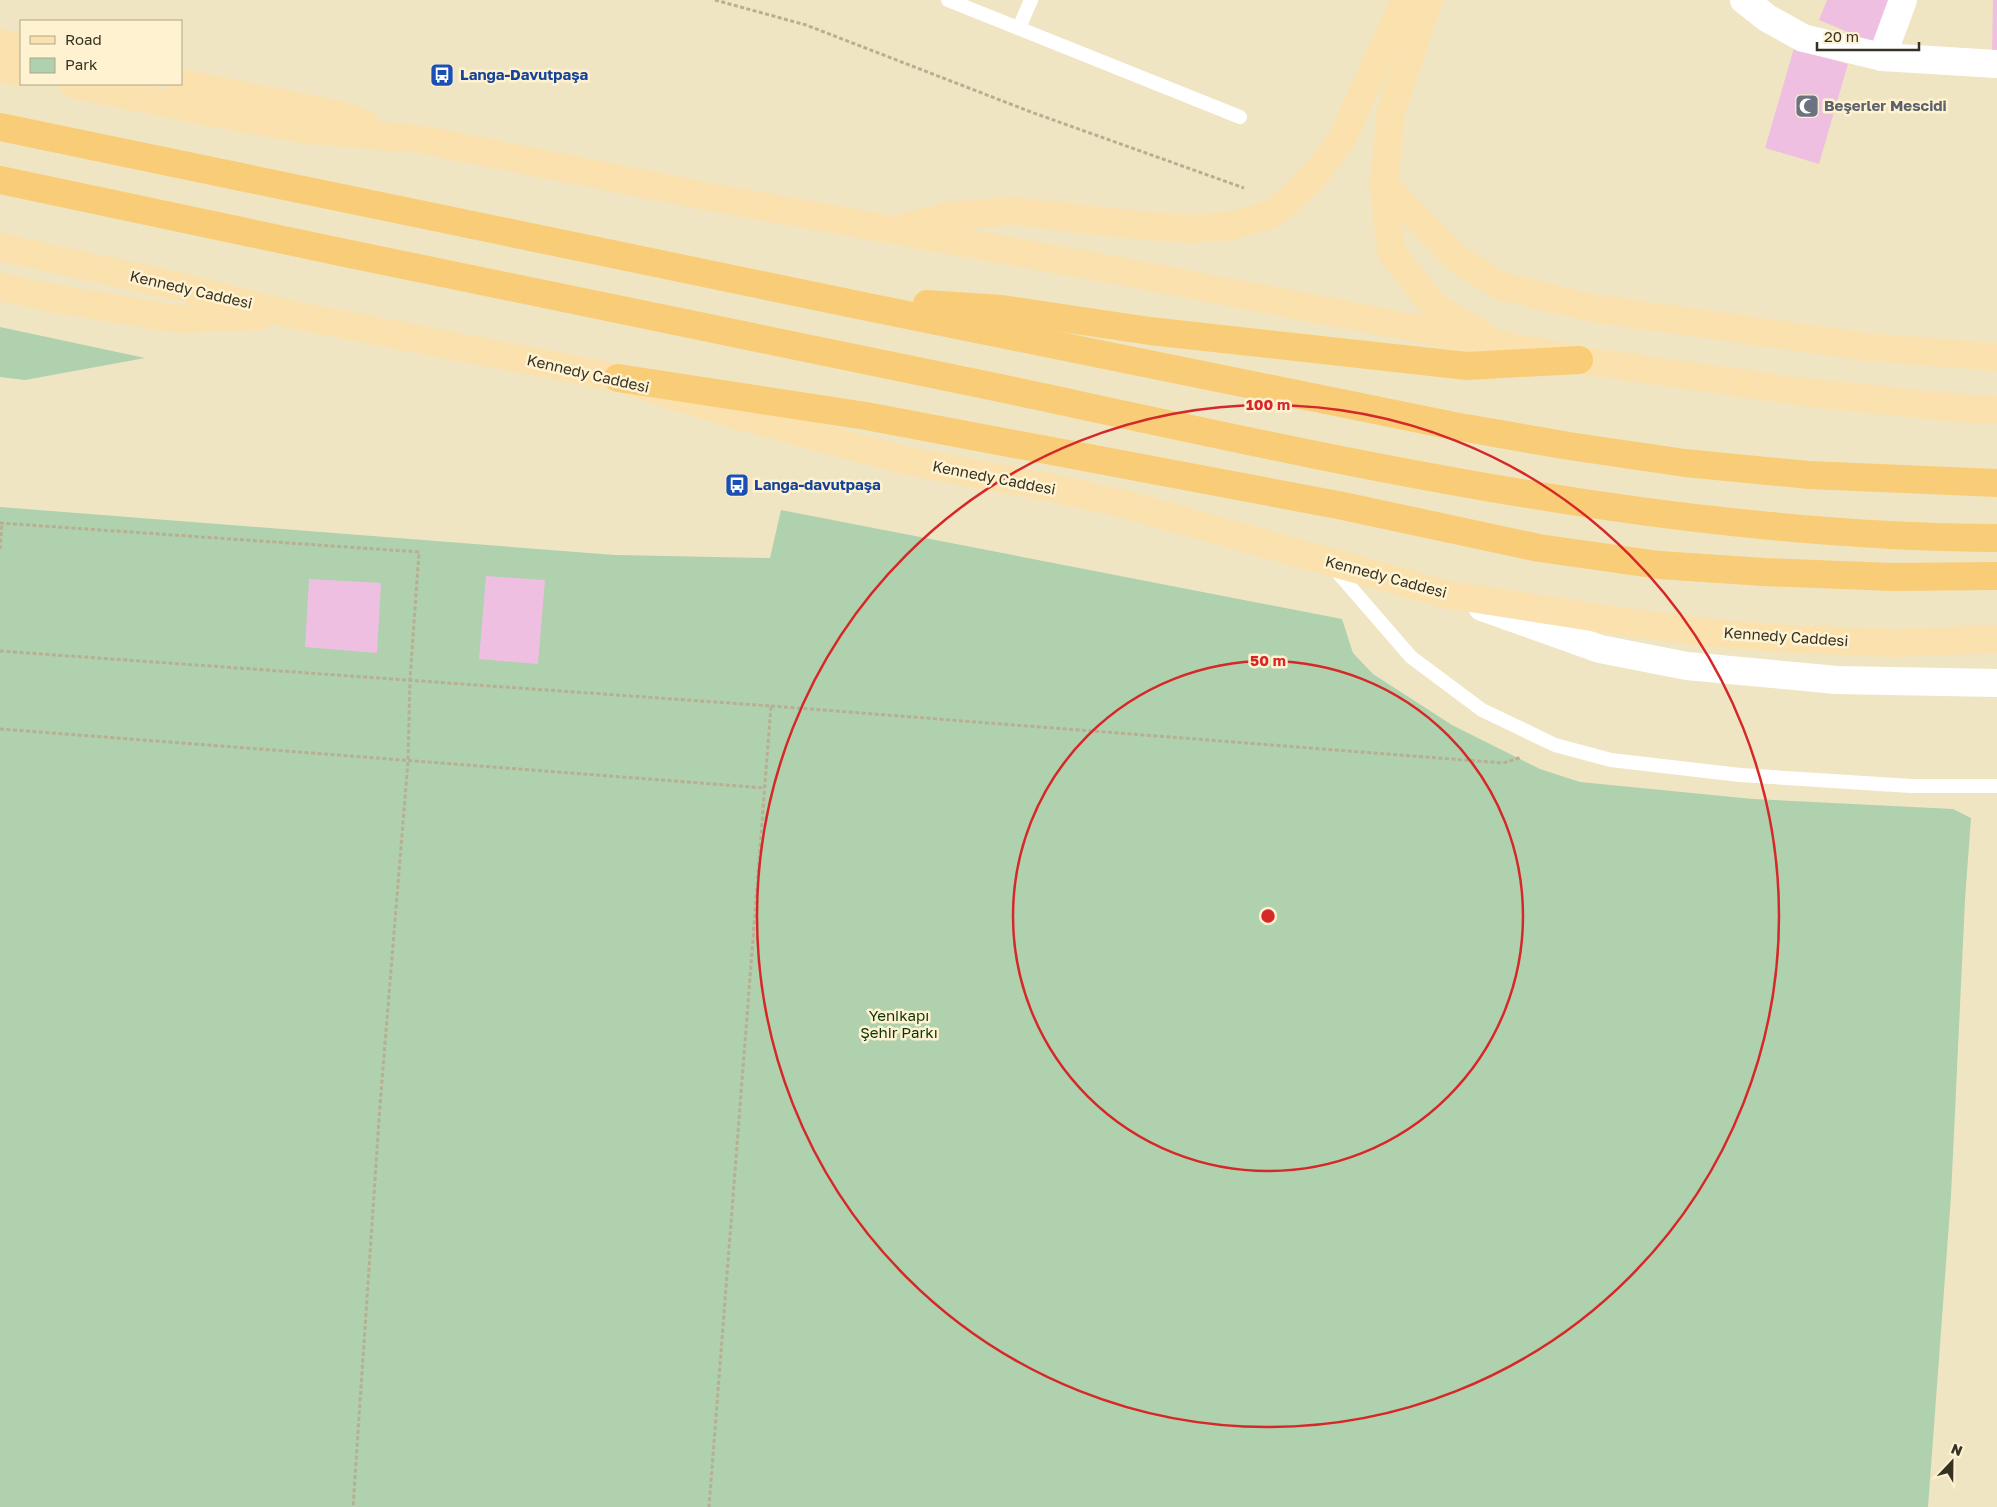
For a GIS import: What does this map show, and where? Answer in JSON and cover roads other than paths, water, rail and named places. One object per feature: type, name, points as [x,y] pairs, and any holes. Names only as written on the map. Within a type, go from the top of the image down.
[{"type":"highway","points":[[0,127],[1444,424],[1569,446],[1685,463],[1809,475],[1997,483]]},
{"type":"highway","points":[[0,180],[1161,422],[1538,497],[1748,525],[1851,533],[1997,538]]},
{"type":"highway","points":[[858,305],[934,304],[1002,310],[1150,331],[1467,366],[1579,360]]},
{"type":"highway","points":[[618,378],[866,416],[1343,506],[1540,548],[1659,565],[1764,572],[1893,577],[1997,576]]},
{"type":"main road","points":[[891,229],[949,216],[1015,212],[1187,228],[1230,226],[1272,214],[1314,176],[1342,139],[1405,0]]},
{"type":"main road","points":[[1429,0],[1391,111],[1385,186],[1392,252],[1434,306],[1497,344]]},
{"type":"main road","points":[[0,43],[20,48]]},
{"type":"main road","points":[[0,68],[20,73]]},
{"type":"main road","points":[[182,83],[336,114],[418,139],[721,199],[1115,270],[1579,360],[1803,392],[1968,409],[1997,410]]},
{"type":"main road","points":[[78,85],[307,130],[418,139]]},
{"type":"main road","points":[[1385,186],[1456,258],[1500,286],[1592,308],[1867,347],[1997,357]]},
{"type":"main road","name":"Kennedy Caddesi","points":[[0,247],[182,287],[294,315],[618,378],[729,413],[903,460],[1062,490],[1124,504],[1445,594],[1611,620],[1711,633],[1773,638],[1894,643],[1997,640]]},
{"type":"main road","points":[[0,287],[63,300],[178,319],[294,315]]},
{"type":"street","points":[[1744,0],[1768,18],[1803,38],[1882,57],[1997,64]]},
{"type":"street","points":[[1882,57],[1903,0]]},
{"type":"street","points":[[1445,594],[1600,649],[1687,666],[1837,680],[1997,683]]},
{"type":"lane","points":[[948,0],[1240,117]]},
{"type":"lane","points":[[1020,28],[1031,0]]},
{"type":"lane","points":[[1329,562],[1410,658],[1482,710],[1556,745],[1611,760],[1740,775],[1911,786],[1997,786]]},
{"type":"place","name":"Langa-Davutpaşa","points":[[442,75]]},
{"type":"place","name":"Beşerler Mescidi","points":[[1807,106]]},
{"type":"place","name":"Langa-davutpaşa","points":[[737,485]]},
{"type":"park label","name":"Yenikapı Şehir Parkı","points":[[899,1024]]}]
